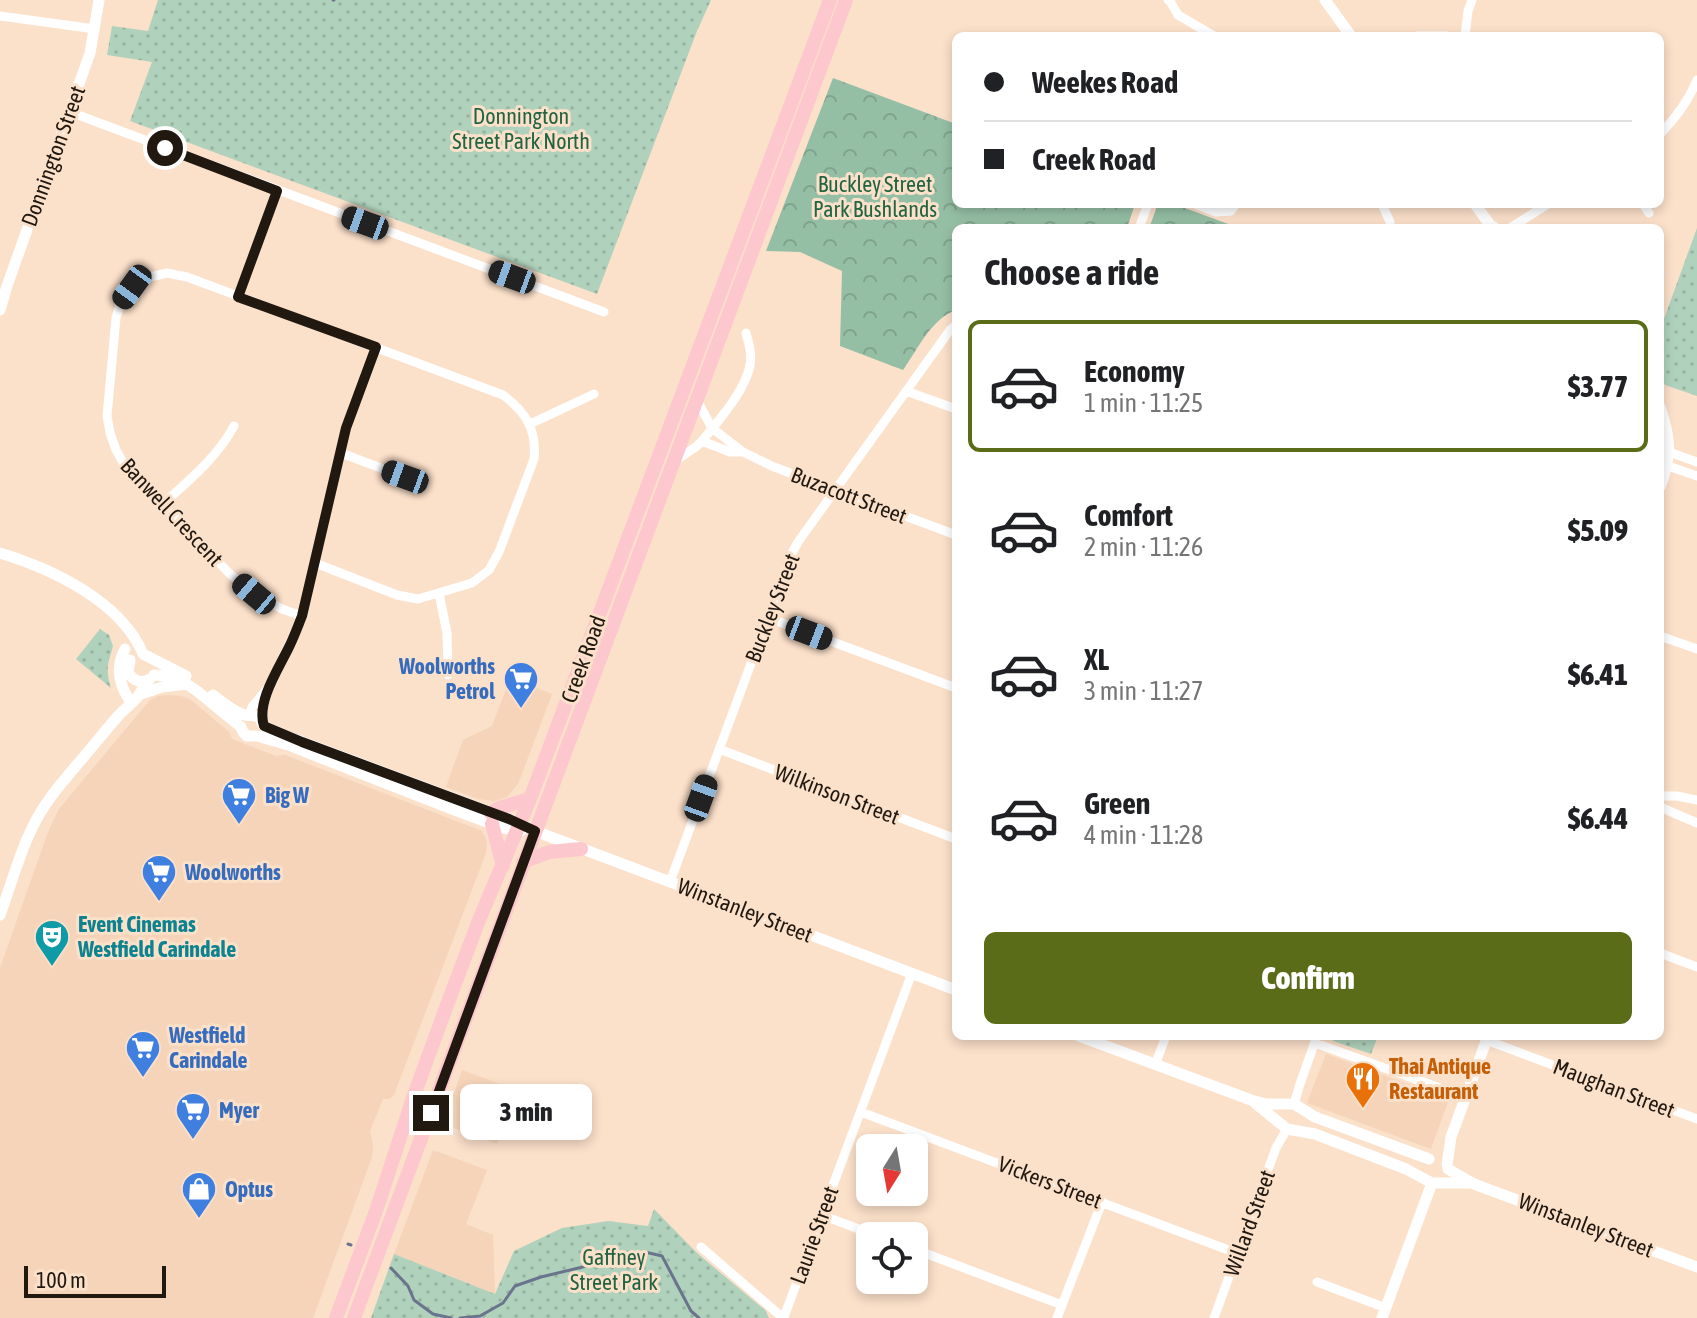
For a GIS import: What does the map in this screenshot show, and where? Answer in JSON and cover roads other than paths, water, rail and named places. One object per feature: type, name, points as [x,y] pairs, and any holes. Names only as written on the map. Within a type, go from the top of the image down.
[{"type":"main road","name":"Creek Road","points":[[336,1318],[452,992],[519,828],[830,0]]},
{"type":"main road","name":"Creek Road","points":[[354,1318],[846,0]]},
{"type":"main road","points":[[503,866],[491,818],[499,808],[530,799]]},
{"type":"main road","points":[[523,862],[549,852],[581,849]]},
{"type":"street","name":"Donnington Street","points":[[0,310],[90,53],[99,0]]},
{"type":"street","points":[[1168,0],[1178,15],[1207,32]]},
{"type":"street","points":[[1325,0],[1348,32]]},
{"type":"street","points":[[1465,32],[1472,0]]},
{"type":"street","points":[[0,16],[95,29]]},
{"type":"street","points":[[1664,130],[1676,116],[1697,80]]},
{"type":"street","points":[[70,112],[604,312]]},
{"type":"street","points":[[238,297],[277,191]]},
{"type":"street","points":[[1206,208],[1216,212],[1231,211],[1233,208]]},
{"type":"street","points":[[1384,208],[1390,222]]},
{"type":"street","points":[[1516,224],[1542,208]]},
{"type":"street","name":"Banwell Crescent","points":[[302,616],[254,594],[230,574],[124,464],[116,450],[107,416],[116,318],[121,301],[132,287],[146,278],[167,273],[187,277],[503,395],[517,405],[530,424]]},
{"type":"street","name":"Buckley Street","points":[[670,882],[792,553],[952,328]]},
{"type":"street","points":[[673,462],[702,441],[742,386],[748,372],[751,350],[746,333]]},
{"type":"street","points":[[267,689],[261,727],[247,736],[243,732],[246,719],[267,689],[302,616],[346,428],[376,347]]},
{"type":"street","points":[[906,391],[952,408]]},
{"type":"street","points":[[315,563],[397,595],[418,599],[472,583],[494,562],[534,459],[530,424],[594,394]]},
{"type":"street","name":"Buzacott Street","points":[[696,399],[712,428],[743,452],[774,467],[952,534]]},
{"type":"street","points":[[1664,419],[1669,452],[1664,476]]},
{"type":"street","points":[[162,505],[220,449],[234,426]]},
{"type":"street","name":"Buzacott Street","points":[[702,441],[730,452],[743,452]]},
{"type":"street","points":[[1669,452],[1697,462]]},
{"type":"street","points":[[341,453],[405,477]]},
{"type":"street","points":[[1668,466],[1697,476]]},
{"type":"street","points":[[0,553],[49,572],[83,590],[108,608],[130,630],[156,668],[128,698],[123,711]]},
{"type":"street","points":[[439,593],[447,633],[448,675]]},
{"type":"street","points":[[769,618],[952,687]]},
{"type":"street","points":[[120,621],[128,668],[143,682],[162,687],[187,684]]},
{"type":"street","points":[[1664,637],[1697,649]]},
{"type":"street","points":[[127,654],[162,662],[246,719]]},
{"type":"street","points":[[127,654],[118,669],[122,688],[128,698]]},
{"type":"street","points":[[143,682],[174,677],[246,719]]},
{"type":"street","points":[[0,915],[39,815],[123,711],[134,703],[143,682]]},
{"type":"street","points":[[246,719],[256,715],[261,727]]},
{"type":"street","name":"Winstanley Street","points":[[261,727],[491,818],[535,831],[952,988]]},
{"type":"street","name":"Wilkinson Street","points":[[719,749],[952,837]]},
{"type":"street","points":[[1664,796],[1697,800]]},
{"type":"street","points":[[1664,809],[1697,823]]},
{"type":"street","points":[[1664,955],[1697,967]]},
{"type":"street","name":"Laurie Street","points":[[784,1318],[912,973]]},
{"type":"street","name":"Winstanley Street","points":[[1089,1040],[1251,1100],[1294,1105],[1315,1117],[1441,1159],[1474,1184],[1697,1267]]},
{"type":"street","points":[[1155,1065],[1164,1040]]},
{"type":"street","points":[[1294,1105],[1316,1040]]},
{"type":"street","points":[[1319,1040],[1465,1097]]},
{"type":"street","points":[[1432,1181],[1447,1177],[1451,1137],[1486,1040]]},
{"type":"street","name":"Maughan Street","points":[[1492,1040],[1697,1119]]},
{"type":"street","name":"Winstanley Street","points":[[1251,1100],[1287,1127],[1315,1134],[1432,1181],[1474,1184]]},
{"type":"street","points":[[1294,1105],[1304,1112],[1304,1120],[1287,1127],[1278,1115],[1282,1107],[1294,1105]]},
{"type":"street","name":"Vickers Street","points":[[861,1112],[1239,1254]]},
{"type":"street","name":"Willard Street","points":[[1214,1318],[1276,1148],[1287,1127]]},
{"type":"street","points":[[1432,1181],[1422,1169],[1451,1137]]},
{"type":"street","points":[[1317,1282],[1384,1313],[1432,1181]]},
{"type":"street","points":[[1057,1318],[1102,1202]]},
{"type":"street","points":[[821,1215],[856,1228]]},
{"type":"street","points":[[701,1247],[784,1318]]},
{"type":"street","points":[[928,1254],[1062,1305]]},
{"type":"waterway","points":[[460,1318],[480,1316],[503,1303],[515,1286],[645,1252],[662,1256],[691,1311],[699,1318]]},
{"type":"waterway","points":[[391,1268],[408,1286],[414,1300],[433,1314],[451,1318]]},
{"type":"place","name":"Woolworths Petrol","points":[[521,710]]},
{"type":"place","name":"Big W","points":[[239,826]]},
{"type":"place","name":"Woolworths","points":[[159,903]]},
{"type":"place","name":"Event Cinemas Westfield Carindale","points":[[52,968]]},
{"type":"place","name":"Westfield Carindale","points":[[143,1079]]},
{"type":"place","name":"Thai Antique Restaurant","points":[[1363,1110]]},
{"type":"place","name":"Myer","points":[[193,1141]]},
{"type":"place","name":"Optus","points":[[199,1220]]},
{"type":"park label","name":"Donnington Street Park North","points":[[521,128]]},
{"type":"park label","name":"Buckley Street Park Bushlands","points":[[875,196]]},
{"type":"park label","name":"Gaffney Street Park","points":[[614,1270]]}]
